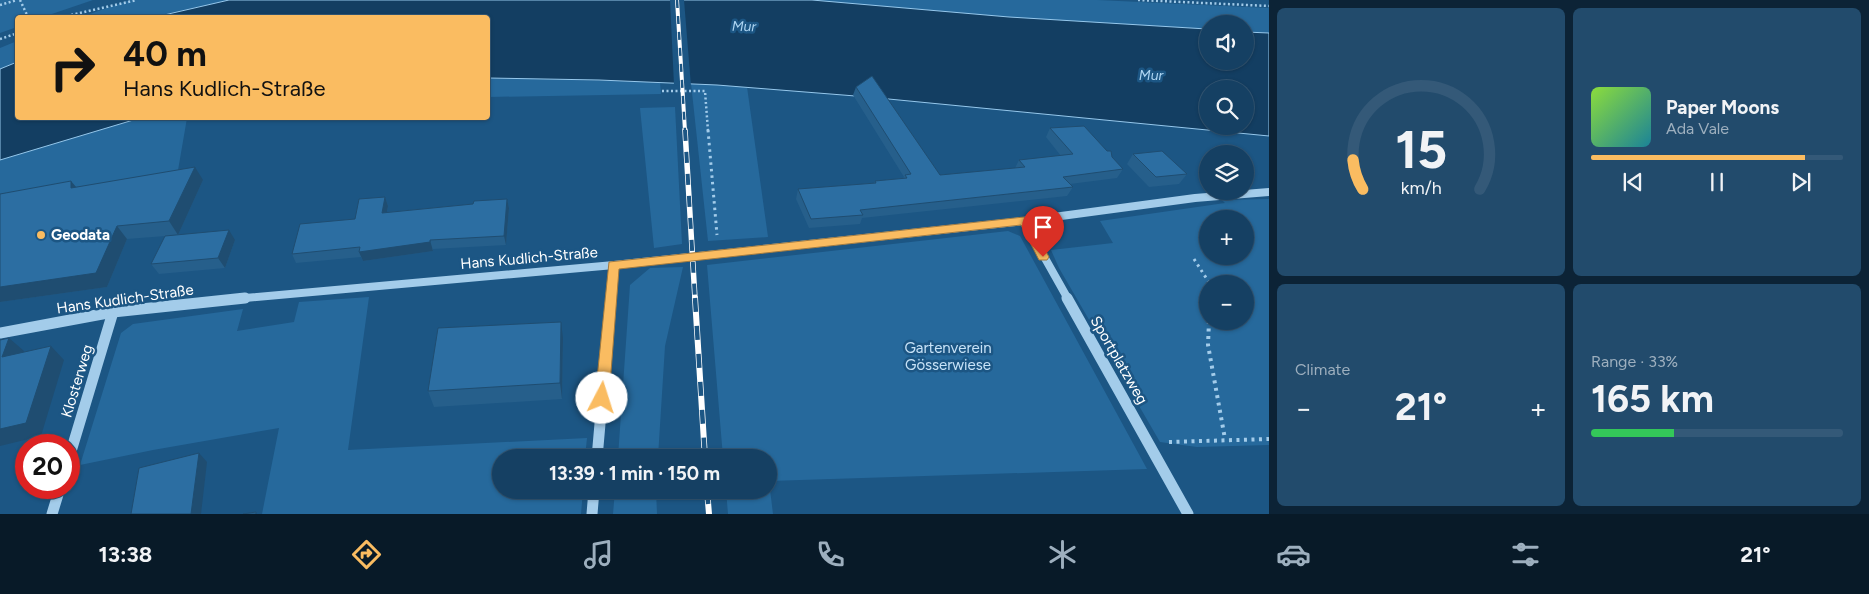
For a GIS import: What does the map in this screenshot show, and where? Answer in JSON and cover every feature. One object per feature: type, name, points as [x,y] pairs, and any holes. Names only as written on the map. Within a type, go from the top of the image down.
[{"type":"street","name":"Hans Kudlich-Straße","points":[[0,333],[113,312],[306,291],[614,265],[1024,221],[1203,197],[1269,192]]},
{"type":"street","name":"Sportplatzweg","points":[[1024,221],[1188,514]]},
{"type":"street","points":[[598,449],[614,265]]},
{"type":"street","name":"Klosterweg","points":[[76,434],[113,312]]},
{"type":"street","points":[[52,514],[57,499]]},
{"type":"street","points":[[592,514],[593,499]]},
{"type":"path","points":[[0,5],[19,0],[27,15]]},
{"type":"path","points":[[68,15],[136,0]]},
{"type":"path","points":[[1138,0],[1269,6]]},
{"type":"path","points":[[0,39],[15,33]]},
{"type":"path","points":[[662,90],[704,91],[719,253]]},
{"type":"path","points":[[1194,259],[1204,275]]},
{"type":"path","points":[[1209,330],[1208,345],[1226,439]]},
{"type":"path","points":[[1149,442],[1269,439]]},
{"type":"green space","points":[[0,0],[93,0],[49,15],[15,15],[15,28],[0,33]]},
{"type":"green space","points":[[130,0],[229,0],[160,15],[87,15]]},
{"type":"green space","points":[[812,0],[1097,0],[1269,8],[1269,33],[1254,32],[1254,15],[1199,15],[1199,29],[1009,18]]},
{"type":"green space","points":[[15,42],[15,63],[0,69],[0,48]]},
{"type":"green space","points":[[490,78],[660,82],[661,94],[490,97]]},
{"type":"green space","points":[[691,83],[747,87],[768,237],[708,241]]},
{"type":"green space","points":[[675,107],[682,244],[654,248],[640,108]]},
{"type":"green space","points":[[133,120],[187,120],[177,176],[0,207],[0,160]]},
{"type":"green space","points":[[1269,199],[1269,445],[1197,447],[1160,442],[1059,268],[1051,250],[1113,243],[1100,221],[1225,203],[1222,200]]},
{"type":"green space","name":"Gartenverein Gösserwiese","points":[[1008,231],[1020,236],[1147,469],[777,481],[777,449],[722,449],[707,265]]},
{"type":"green space","points":[[683,267],[665,346],[659,449],[619,449],[630,285],[650,268]]},
{"type":"green space","points":[[369,297],[348,450],[587,438],[586,449],[492,449],[492,499],[582,499],[581,514],[262,514],[279,428],[80,465],[121,333],[133,324],[243,309],[237,331],[294,322],[299,302]]},
{"type":"green space","points":[[614,499],[656,499],[657,514],[613,514]]},
{"type":"green space","points":[[727,499],[771,499],[773,514],[728,514]]},
{"type":"water","name":"Mur","points":[[229,0],[812,0],[1009,17],[1199,29],[1199,70],[1254,70],[1254,32],[1269,33],[1269,136],[1254,135],[1254,80],[1199,80],[1199,129],[868,97],[717,85],[490,78],[490,15],[164,15]]},
{"type":"water","points":[[15,63],[15,120],[133,120],[0,160],[0,69]]},
{"type":"pier","points":[[670,0],[684,0],[691,86],[674,85]]},
{"type":"building","points":[[872,76],[940,175],[1025,167],[1019,160],[1073,154],[1050,128],[1084,126],[1107,151],[1111,151],[1112,157],[1123,169],[1063,177],[1073,187],[860,210],[863,215],[811,219],[798,189],[876,183],[875,181],[907,178],[905,175],[911,174],[856,87]]},
{"type":"building","points":[[1162,151],[1187,174],[1156,177],[1133,154]]},
{"type":"building","name":"Geodata","points":[[195,167],[169,221],[117,226],[96,273],[0,287],[0,194],[71,181],[71,188]]},
{"type":"building","points":[[385,197],[382,213],[473,204],[474,201],[507,199],[504,236],[430,240],[430,242],[359,252],[360,247],[292,254],[300,224],[355,219],[359,199]]},
{"type":"building","points":[[229,230],[218,258],[151,264],[165,236]]},
{"type":"building","points":[[561,322],[560,383],[428,391],[438,328]]},
{"type":"building","points":[[9,338],[2,357],[51,346],[26,423],[0,429],[0,340]]},
{"type":"building","points":[[199,453],[191,514],[131,514],[139,468]]},
{"type":"railway","points":[[677,0],[685,131]]},
{"type":"railway","points":[[685,130],[695,299]]},
{"type":"railway","points":[[695,298],[704,449]]},
{"type":"railway","points":[[708,499],[709,514]]},
{"type":"place","name":"Geodata","points":[[41,235]]},
{"type":"route","points":[[602,398],[614,265],[1024,221],[1043,257]]}]
